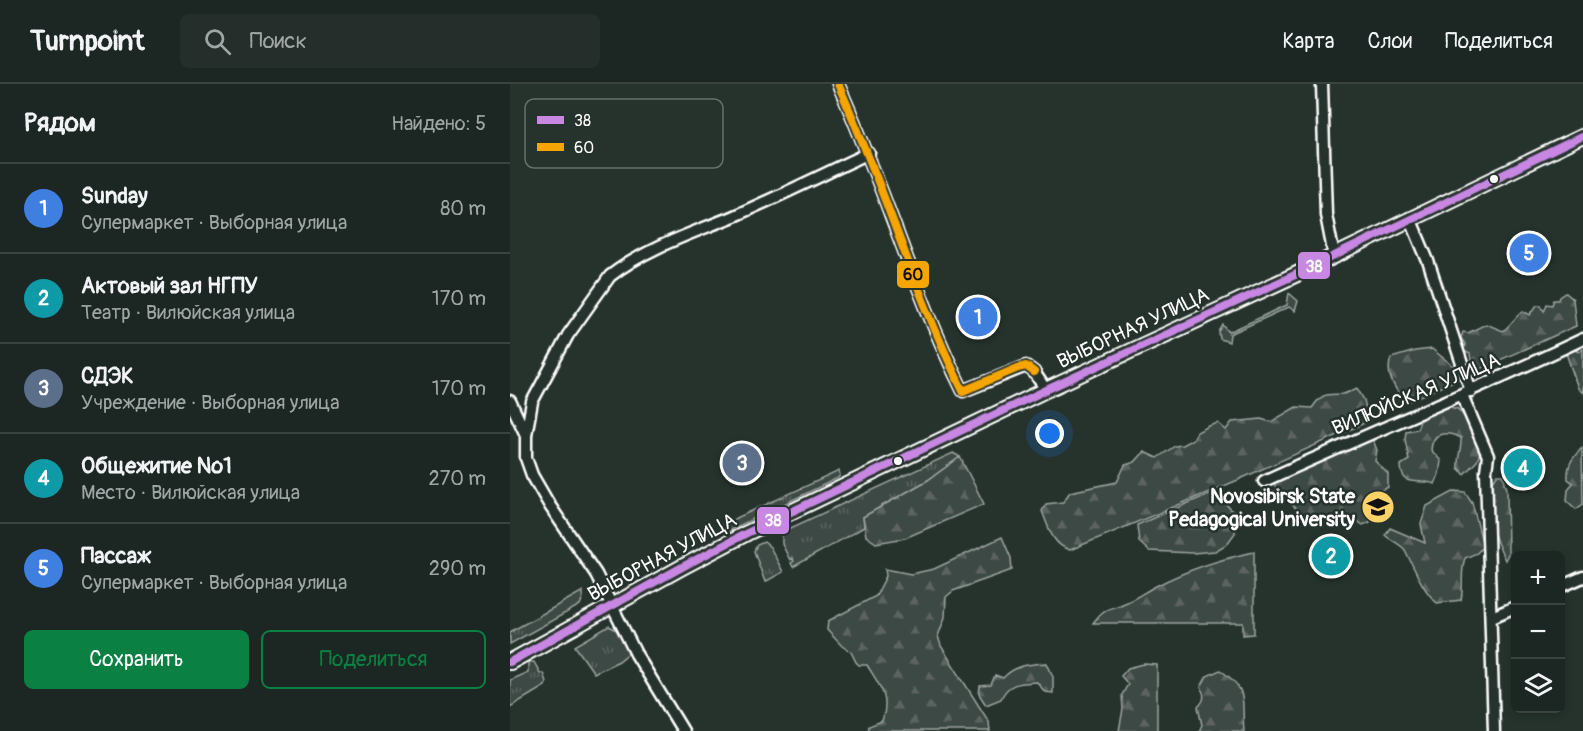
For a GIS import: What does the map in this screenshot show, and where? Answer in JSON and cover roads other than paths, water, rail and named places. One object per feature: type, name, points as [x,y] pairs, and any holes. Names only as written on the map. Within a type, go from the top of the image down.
[{"type":"main road","name":"ВЫБОРНАЯ УЛИЦА","points":[[510,662],[747,533],[1583,136]]},
{"type":"street","points":[[838,84],[869,153],[897,235],[963,391],[1026,366],[1034,372],[1046,390]]},
{"type":"street","points":[[1322,84],[1326,215],[1334,256]]},
{"type":"street","points":[[683,731],[636,654],[596,574],[549,506],[532,475],[526,458],[526,435],[532,402],[568,335],[610,276],[630,262],[658,248],[738,214],[869,153]]},
{"type":"street","points":[[1410,218],[1428,261],[1488,456],[1486,471],[1494,731]]},
{"type":"street","name":"ВИЛЮЙСКАЯ УЛИЦА","points":[[1264,481],[1386,426],[1467,393],[1583,339]]},
{"type":"street","points":[[510,402],[526,435]]},
{"type":"street","points":[[1565,585],[1583,577]]},
{"type":"street","points":[[1492,617],[1511,609]]},
{"type":"place","name":"Пассаж","points":[[1529,253]]},
{"type":"place","name":"Sunday","points":[[978,317]]},
{"type":"place","name":"СДЭК","points":[[742,463]]},
{"type":"place","name":"Общежитие №1","points":[[1523,468]]},
{"type":"place","name":"Novosibirsk State Pedagogical University","points":[[1378,507]]},
{"type":"place","name":"Актовый зал НГПУ","points":[[1331,556]]}]
